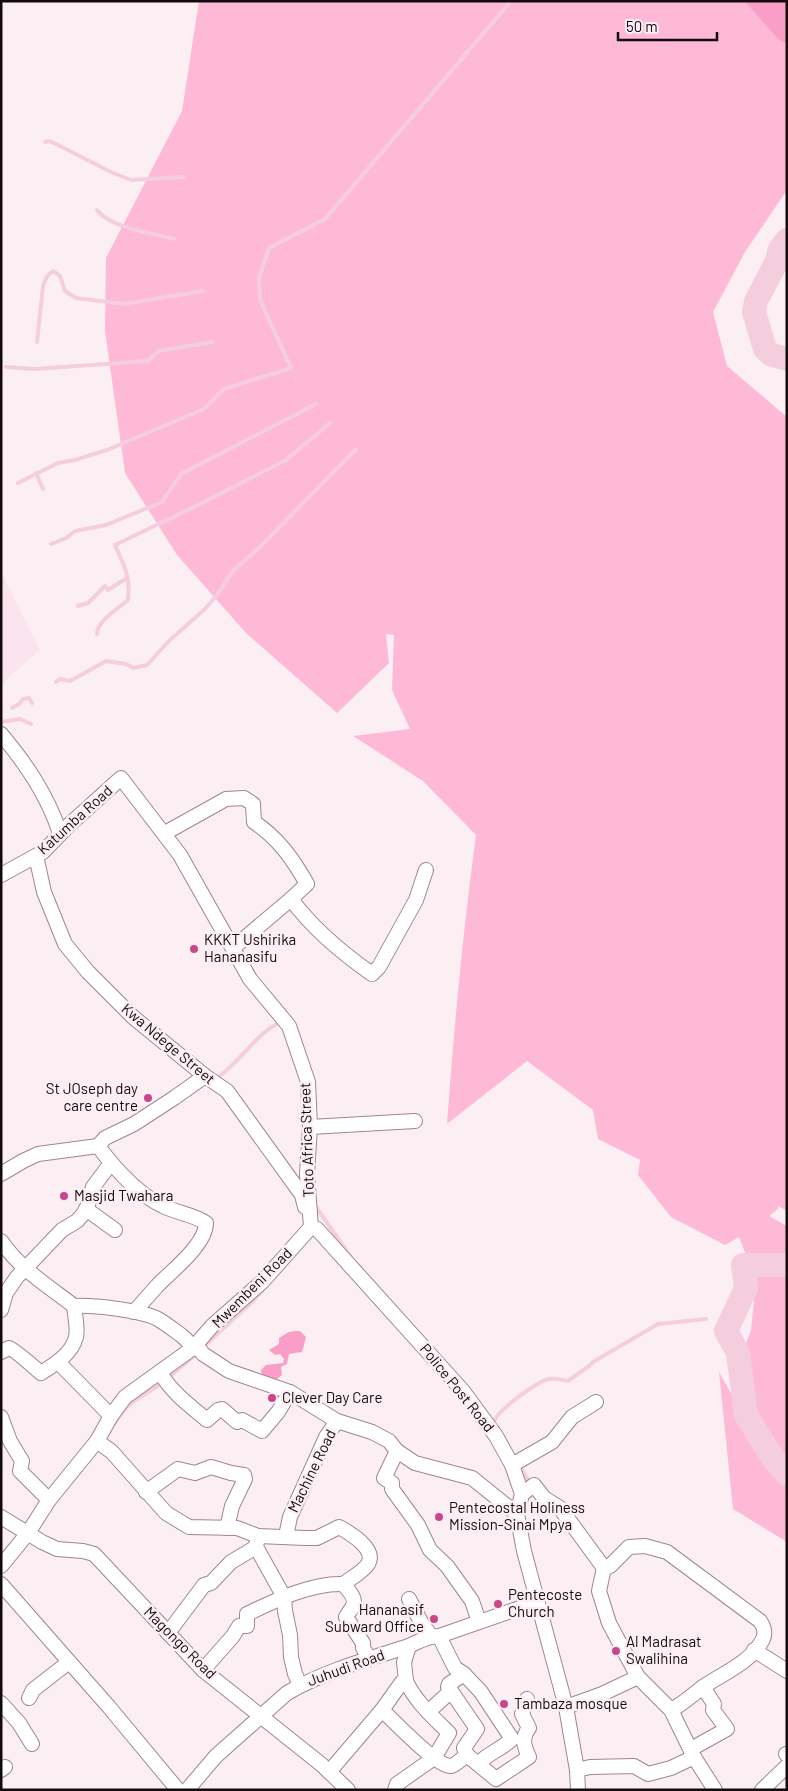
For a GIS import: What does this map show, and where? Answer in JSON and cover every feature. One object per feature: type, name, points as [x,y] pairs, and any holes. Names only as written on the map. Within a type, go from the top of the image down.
[{"type":"street","points":[[1,734],[24,761],[37,781],[50,806],[60,833]]},
{"type":"street","name":"Katumba Road","points":[[1,875],[43,852],[60,833],[121,778]]},
{"type":"street","name":"Toto Africa Street","points":[[121,778],[180,855],[250,979],[290,1026],[308,1082],[310,1128],[308,1174],[311,1227]]},
{"type":"street","points":[[165,833],[226,799],[244,798],[253,804],[254,822],[270,833],[283,847],[307,884],[233,948]]},
{"type":"street","name":"Kwa Ndege Street","points":[[36,856],[44,892],[65,944],[88,972],[134,1017],[205,1076],[227,1091],[302,1196],[311,1227]]},
{"type":"street","points":[[291,899],[306,920],[349,958],[372,974],[379,967],[416,900],[426,870]]},
{"type":"street","points":[[1,1174],[38,1154],[98,1146],[105,1138],[134,1124],[205,1076]]},
{"type":"street","points":[[310,1128],[415,1121]]},
{"type":"street","points":[[98,1146],[111,1163],[140,1192],[162,1206],[206,1223],[206,1230],[185,1261],[158,1285],[134,1312]]},
{"type":"street","points":[[1,1310],[6,1293],[25,1268],[62,1230],[78,1220],[86,1208],[93,1187],[111,1163]]},
{"type":"street","points":[[86,1208],[115,1230]]},
{"type":"street","name":"Mwembeni Road","points":[[1,1566],[28,1534],[49,1500],[97,1441],[111,1416],[125,1397],[193,1348],[212,1326],[262,1282],[311,1227]]},
{"type":"street","name":"Police Post Road","points":[[311,1227],[318,1229],[463,1391],[496,1436],[512,1465],[522,1494]]},
{"type":"street","points":[[4,1251],[74,1306],[86,1305],[134,1312],[155,1318],[184,1337],[193,1348],[200,1350],[229,1372],[290,1392],[337,1421],[372,1432],[390,1441],[397,1451],[415,1463],[472,1478],[517,1514]]},
{"type":"street","points":[[1,1353],[10,1348],[14,1349],[41,1374],[58,1362],[72,1346],[76,1336],[74,1306]]},
{"type":"street","points":[[58,1362],[111,1416]]},
{"type":"street","points":[[160,1372],[164,1381],[207,1420],[218,1410],[222,1409],[237,1422],[242,1420],[262,1431],[278,1412],[290,1392]]},
{"type":"street","points":[[512,1465],[552,1442],[572,1417],[596,1402]]},
{"type":"street","name":"Machine Road","points":[[286,1536],[290,1517],[326,1437],[337,1421]]},
{"type":"street","points":[[2,1423],[22,1461],[20,1470],[49,1500]]},
{"type":"street","points":[[97,1441],[112,1452],[166,1513],[189,1527],[237,1528],[257,1542],[284,1597],[290,1635],[291,1657],[300,1685]]},
{"type":"street","points":[[397,1451],[384,1478],[392,1483],[392,1489],[418,1525],[430,1550],[448,1566],[472,1601],[479,1622]]},
{"type":"street","points":[[146,1492],[178,1469],[195,1473],[211,1466],[232,1473],[244,1474],[245,1479],[232,1506],[227,1528]]},
{"type":"street","points":[[578,1790],[577,1770],[566,1707],[524,1551],[517,1514],[522,1494],[534,1485],[544,1498],[560,1508],[604,1568],[599,1591],[609,1623],[638,1677],[671,1710],[692,1753],[715,1790]]},
{"type":"street","name":"Magongo Road","points":[[1,1516],[57,1550],[83,1551],[94,1554],[203,1670],[261,1715],[329,1772],[341,1787]]},
{"type":"street","points":[[168,1633],[204,1585],[210,1583],[231,1562],[257,1542],[286,1536],[317,1538],[339,1527],[352,1535],[369,1551],[370,1558],[367,1565],[343,1584],[332,1584],[284,1597],[247,1614],[247,1626],[238,1626],[233,1636],[203,1670]]},
{"type":"street","points":[[604,1568],[610,1566],[629,1547],[645,1546],[667,1552],[760,1621],[765,1632],[763,1639],[754,1650],[732,1670],[703,1687],[681,1705],[671,1710]]},
{"type":"street","points":[[1,1584],[178,1790]]},
{"type":"street","points":[[343,1584],[351,1594],[354,1602],[346,1617],[363,1643],[362,1648],[369,1658]]},
{"type":"street","points":[[409,1599],[422,1624],[435,1636],[455,1668],[464,1674],[481,1692],[512,1739],[504,1747],[493,1751],[478,1764]]},
{"type":"street","name":"Juhudi Road","points":[[187,1790],[216,1756],[287,1692],[300,1685],[335,1669],[537,1602]]},
{"type":"street","points":[[395,1790],[398,1784],[434,1758],[448,1733],[428,1712],[406,1681],[404,1662],[409,1646]]},
{"type":"street","points":[[754,1650],[787,1671]]},
{"type":"street","points":[[29,1698],[33,1690],[69,1662]]},
{"type":"street","points":[[464,1674],[449,1684],[448,1687],[477,1729],[464,1748],[467,1755],[496,1779],[529,1757],[523,1744],[525,1733],[529,1728],[522,1714],[527,1699]]},
{"type":"street","points":[[566,1707],[602,1694],[638,1677]]},
{"type":"street","points":[[329,1772],[382,1710],[402,1682],[406,1681]]},
{"type":"street","points":[[577,1770],[590,1767],[634,1766],[648,1774],[671,1768],[728,1728],[713,1710],[714,1704],[703,1687]]},
{"type":"street","points":[[428,1712],[451,1690]]},
{"type":"street","points":[[1,1703],[19,1723],[32,1744]]},
{"type":"street","points":[[382,1710],[434,1758],[448,1766],[453,1766],[467,1755]]},
{"type":"street","points":[[762,1790],[787,1766]]},
{"type":"shaded area","points":[[199,1],[744,1],[779,39],[787,44],[787,190],[745,252],[713,312],[727,366],[787,417],[787,1211],[778,1206],[778,1209],[769,1216],[787,1226],[787,1542],[733,1509],[719,1372],[739,1407],[733,1379],[751,1330],[756,1281],[739,1237],[725,1245],[671,1217],[638,1175],[640,1160],[598,1139],[593,1110],[527,1061],[447,1124],[459,979],[476,835],[423,781],[353,736],[410,729],[392,690],[394,635],[386,634],[389,663],[337,713],[246,633],[177,555],[125,473],[105,331],[106,258],[182,111]]},
{"type":"shaded area","points":[[744,1],[787,1],[787,44],[779,40]]},
{"type":"shaded area","points":[[1,572],[40,650],[1,684]]},
{"type":"shaded area","points":[[295,1331],[300,1331],[306,1337],[302,1352],[289,1354],[287,1364],[281,1367],[282,1375],[273,1382],[262,1376],[261,1370],[266,1365],[283,1363],[284,1359],[280,1354],[275,1355],[269,1350],[279,1344],[279,1338]]},
{"type":"waterway","points":[[18,483],[58,463],[107,450],[204,409],[224,389],[291,368],[260,300],[259,278],[269,248],[325,219],[511,1]]},
{"type":"waterway","points":[[45,142],[49,141],[56,144],[131,180],[184,177]]},
{"type":"waterway","points":[[97,210],[103,216],[122,226],[174,239]]},
{"type":"waterway","points":[[787,240],[780,249],[776,263],[756,301],[754,312],[765,349],[772,355],[787,359]]},
{"type":"waterway","points":[[37,342],[43,286],[45,279],[53,271],[60,276],[65,291],[76,298],[124,304],[203,291]]},
{"type":"waterway","points":[[6,367],[34,369],[148,361],[158,351],[213,342]]},
{"type":"waterway","points":[[51,544],[66,538],[75,531],[106,525],[162,502],[181,474],[316,404]]},
{"type":"waterway","points":[[97,634],[104,620],[128,600],[128,578],[115,545],[286,460],[330,423]]},
{"type":"waterway","points":[[56,682],[60,679],[70,681],[106,661],[126,664],[133,668],[147,665],[170,640],[205,609],[233,571],[262,545],[356,449]]},
{"type":"waterway","points":[[36,473],[43,489]]},
{"type":"waterway","points":[[78,606],[88,603],[105,586],[108,590],[127,578],[127,575]]},
{"type":"waterway","points":[[12,708],[23,699],[29,698],[32,703]]},
{"type":"waterway","points":[[1,722],[20,719],[31,724]]},
{"type":"waterway","points":[[216,1078],[233,1065],[266,1031],[274,1025],[283,1022]]},
{"type":"waterway","points":[[314,1204],[350,1256]]},
{"type":"waterway","points":[[787,1265],[743,1265],[746,1288],[726,1331],[738,1353],[746,1415],[772,1457],[787,1474]]},
{"type":"waterway","points":[[202,1348],[262,1291]]},
{"type":"waterway","points":[[494,1422],[496,1417],[509,1404],[536,1385],[549,1379],[568,1381],[593,1362],[658,1324],[706,1319]]},
{"type":"waterway","points":[[168,1378],[195,1355]]},
{"type":"waterway","points":[[113,1425],[125,1409],[134,1401],[162,1383]]},
{"type":"waterway","points":[[519,1465],[530,1483]]},
{"type":"waterway","points":[[54,1654],[86,1690]]},
{"type":"place","name":"KKKT Ushirika Hananasifu","points":[[194,949]]},
{"type":"place","name":"St JOseph day care centre","points":[[148,1098]]},
{"type":"place","name":"Masjid Twahara","points":[[64,1196]]},
{"type":"place","name":"Clever Day Care","points":[[272,1398]]},
{"type":"place","name":"Pentecostal Holiness Mission-Sinai Mpya","points":[[439,1517]]},
{"type":"place","name":"Pentecoste Church","points":[[498,1604]]},
{"type":"place","name":"Hananasif Subward Office","points":[[434,1619]]},
{"type":"place","name":"Al Madrasat Swalihina","points":[[616,1651]]},
{"type":"place","name":"Tambaza mosque","points":[[504,1704]]}]
